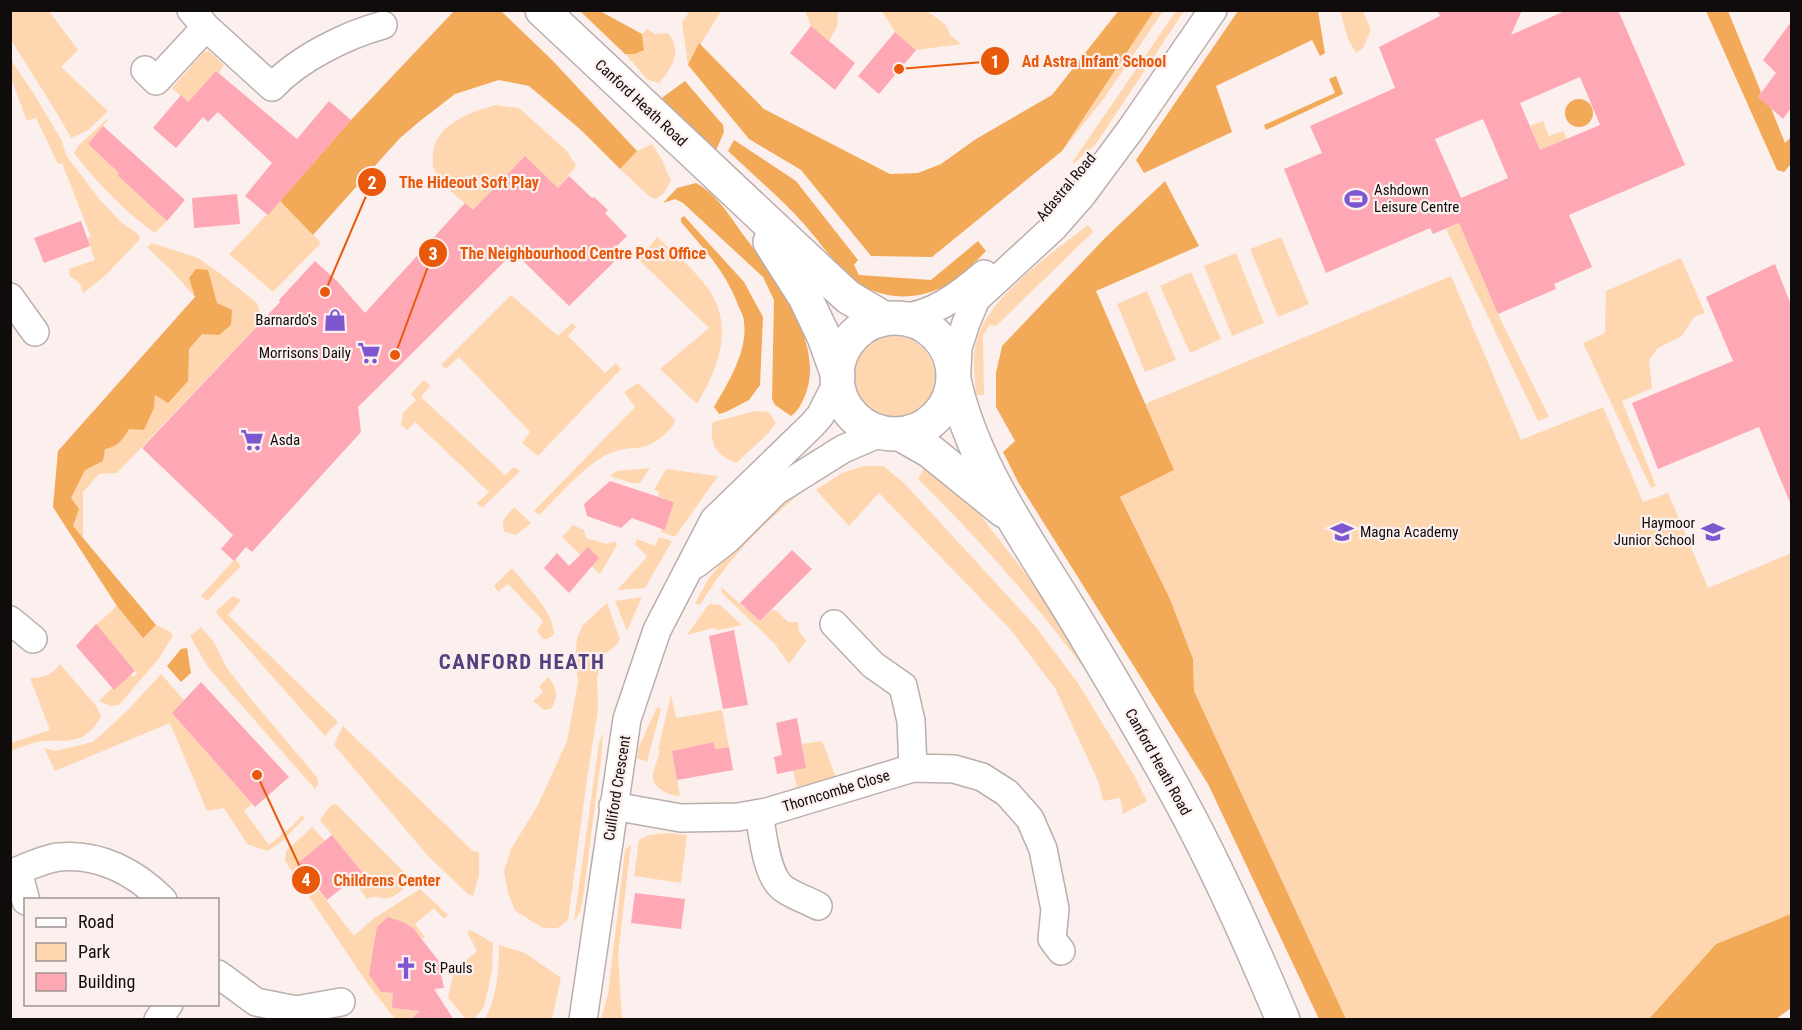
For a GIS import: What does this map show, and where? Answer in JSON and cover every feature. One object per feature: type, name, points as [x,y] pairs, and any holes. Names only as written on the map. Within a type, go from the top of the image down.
[{"type":"main road","name":"Canford Heath Road","points":[[542,10],[848,297],[892,319]]},
{"type":"main road","name":"Canford Heath Road","points":[[740,195],[805,297],[824,337],[838,379]]},
{"type":"main road","points":[[892,319],[924,325],[937,336],[952,370],[950,396],[938,415],[920,428],[891,433],[864,424],[852,414],[842,396],[838,379],[842,353],[851,339],[868,325],[892,319]]},
{"type":"main road","name":"Canford Heath Road","points":[[952,370],[966,424],[1010,516],[1087,637],[1179,798],[1246,934],[1283,1020]]},
{"type":"main road","name":"Canford Heath Road","points":[[891,433],[930,451],[1010,516]]},
{"type":"street","name":"Adastral Road","points":[[892,319],[930,310],[960,295],[1011,249],[1071,185],[1130,108],[1191,10]]},
{"type":"street","points":[[952,370],[949,334],[956,321],[976,299],[1053,228],[1082,195],[1131,129],[1213,10]]},
{"type":"street","points":[[145,70],[156,81],[199,19],[272,87],[282,77],[320,52],[368,29],[383,25]]},
{"type":"street","points":[[10,297],[35,332]]},
{"type":"street","points":[[952,370],[976,299]]},
{"type":"street","name":"Culliford Crescent","points":[[583,1020],[627,719],[657,630],[714,520],[820,416],[838,379]]},
{"type":"street","name":"Culliford Crescent","points":[[691,568],[728,539],[776,491],[843,449],[891,433]]},
{"type":"street","points":[[10,620],[33,639]]},
{"type":"street","points":[[834,624],[873,665],[903,686],[910,721],[913,768]]},
{"type":"street","name":"Thorncombe Close","points":[[613,806],[681,818],[714,819],[759,814],[913,768],[954,769],[982,777],[1007,793],[1030,819],[1042,849],[1055,909],[1052,939],[1061,951]]},
{"type":"street","points":[[759,814],[775,879],[782,888],[818,906]]},
{"type":"street","points":[[25,898],[14,872],[58,857],[98,859],[135,876],[161,898]]},
{"type":"street","points":[[219,975],[256,1002],[296,1010],[341,1002]]},
{"type":"street","points":[[158,1020],[168,1006]]},
{"type":"green space","points":[[11,10],[49,11],[78,50],[61,67],[108,111],[87,131],[71,138],[11,40]]},
{"type":"green space","points":[[690,11],[721,11],[688,65],[682,22]]},
{"type":"green space","points":[[805,11],[838,11],[837,27],[829,41],[811,26]]},
{"type":"green space","points":[[882,11],[927,11],[946,25],[950,35],[961,44],[916,50],[895,32]]},
{"type":"green space","points":[[1154,11],[1163,11],[1105,97],[1062,151]]},
{"type":"green space","points":[[1176,11],[1184,11],[1096,144],[1073,164],[1073,161]]},
{"type":"green space","points":[[1340,11],[1363,11],[1371,30],[1363,48],[1356,53],[1348,39]]},
{"type":"green space","points":[[647,29],[655,34],[668,33],[675,46],[672,66],[659,83],[648,80],[625,54],[635,54],[644,50],[642,34]]},
{"type":"green space","points":[[209,51],[224,65],[219,73],[216,71],[188,102],[172,88],[204,52]]},
{"type":"green space","points":[[11,60],[62,141],[66,155],[100,200],[122,223],[138,234],[140,239],[107,274],[83,293],[79,283],[70,277],[69,269],[95,260],[87,238],[91,237],[62,163],[58,164],[36,118],[27,121],[11,78]]},
{"type":"green space","points":[[495,105],[519,108],[567,151],[576,166],[558,188],[525,156],[473,210],[437,175],[433,168],[435,145],[446,128],[455,121]]},
{"type":"green space","points":[[107,119],[88,144],[119,173],[117,175],[167,221],[155,233],[112,196],[74,153],[78,146]]},
{"type":"green space","points":[[1543,121],[1549,136],[1563,131],[1567,139],[1540,150],[1530,126]]},
{"type":"green space","points":[[652,144],[671,181],[664,193],[656,199],[650,197],[620,169],[637,151]]},
{"type":"green space","points":[[280,201],[321,243],[273,292],[229,254]]},
{"type":"green space","points":[[1459,223],[1498,314],[1549,417],[1538,421],[1446,229]]},
{"type":"green space","points":[[1088,225],[1093,232],[996,326],[990,325],[983,335],[984,395],[976,395],[974,370],[976,344],[982,327],[992,310],[1021,278]]},
{"type":"green space","points":[[657,237],[683,260],[707,287],[716,302],[720,317],[721,346],[712,376],[697,404],[660,369],[709,328],[639,260]]},
{"type":"green space","points":[[1281,237],[1309,304],[1278,317],[1250,249]]},
{"type":"green space","points":[[152,243],[198,258],[221,274],[257,303],[262,321],[117,473],[99,474],[83,492],[83,539],[156,625],[173,635],[160,657],[119,705],[110,706],[99,701],[113,687],[137,673],[96,625],[117,606],[53,507],[58,451],[195,297],[147,247]]},
{"type":"green space","points":[[1236,253],[1264,323],[1232,336],[1204,266]]},
{"type":"green space","points":[[1681,258],[1705,313],[1694,317],[1682,336],[1658,348],[1649,360],[1652,388],[1622,401],[1656,486],[1651,488],[1583,343],[1605,331],[1606,291]]},
{"type":"green space","points":[[1191,272],[1221,339],[1190,353],[1160,286]]},
{"type":"green space","points":[[1451,276],[1521,440],[1603,407],[1643,502],[1668,493],[1708,588],[1791,553],[1791,914],[1716,944],[1649,1019],[1346,1019],[1194,691],[1193,659],[1170,599],[1120,497],[1174,470],[1145,404]]},
{"type":"green space","points":[[1147,291],[1176,360],[1145,372],[1117,304]]},
{"type":"green space","points":[[511,295],[558,336],[572,323],[576,327],[568,336],[605,373],[616,363],[621,369],[538,456],[522,443],[530,432],[459,357],[446,369],[441,365]]},
{"type":"green space","points":[[894,336],[910,339],[923,348],[932,361],[935,377],[932,393],[923,406],[910,415],[894,418],[878,415],[865,406],[856,393],[853,377],[856,361],[865,348],[878,339]]},
{"type":"green space","points":[[426,381],[430,386],[421,397],[505,475],[514,467],[520,471],[482,508],[477,503],[489,492],[415,422],[407,430],[401,425],[403,413],[416,400],[411,394],[422,382]]},
{"type":"green space","points":[[638,383],[675,420],[672,427],[650,445],[621,450],[604,456],[574,480],[539,515],[534,511],[635,407],[624,392]]},
{"type":"green space","points":[[755,411],[769,412],[776,423],[737,463],[724,457],[713,443],[713,422]]},
{"type":"green space","points":[[928,461],[967,498],[1022,569],[1087,664],[1083,667],[1004,570],[918,479]]},
{"type":"green space","points":[[864,466],[883,466],[904,483],[1036,627],[1078,683],[1134,775],[1147,801],[1123,814],[1120,798],[1103,801],[1099,783],[1055,688],[1010,629],[879,493],[849,526],[816,490],[842,473]]},
{"type":"green space","points":[[650,468],[640,483],[631,483],[610,476],[617,471]]},
{"type":"green space","points":[[666,469],[718,476],[675,537],[661,532],[662,528],[665,530],[674,502],[658,496],[659,492],[654,490]]},
{"type":"green space","points":[[817,480],[752,537],[724,569],[700,605],[695,603],[709,578],[730,552],[776,504]]},
{"type":"green space","points":[[514,507],[531,523],[516,535],[505,532],[503,528],[505,519]]},
{"type":"green space","points":[[573,525],[584,530],[586,538],[607,544],[615,541],[617,545],[600,574],[562,537]]},
{"type":"green space","points":[[659,537],[672,541],[645,588],[617,590],[647,557],[635,544],[637,539],[655,546]]},
{"type":"green space","points":[[235,559],[241,566],[207,601],[201,596]]},
{"type":"green space","points":[[512,568],[549,616],[554,634],[548,639],[543,639],[537,631],[543,621],[508,584],[498,592],[494,586]]},
{"type":"green space","points":[[721,587],[760,621],[772,610],[777,611],[788,622],[798,622],[799,631],[806,641],[789,664],[774,643],[722,593]]},
{"type":"green space","points":[[233,596],[241,600],[228,615],[338,722],[325,736],[217,614],[216,611]]},
{"type":"green space","points":[[642,597],[627,631],[615,601]]},
{"type":"green space","points":[[607,603],[620,639],[616,646],[602,656],[597,679],[598,710],[568,920],[558,928],[543,928],[515,911],[508,893],[504,871],[511,849],[538,805],[567,741],[578,682],[575,659],[577,638],[583,625]]},
{"type":"green space","points":[[709,604],[720,605],[742,625],[719,630],[713,628],[687,635]]},
{"type":"green space","points":[[201,627],[214,642],[227,668],[250,698],[317,777],[318,784],[315,789],[207,666],[190,636]]},
{"type":"green space","points":[[60,664],[97,707],[101,717],[83,737],[39,742],[11,751],[11,743],[50,730],[30,678],[47,675]]},
{"type":"green space","points":[[161,674],[184,700],[172,713],[252,804],[244,811],[269,845],[302,815],[305,818],[280,843],[267,851],[247,844],[224,808],[207,811],[170,723],[55,771],[44,748],[55,751],[93,742],[127,711]]},
{"type":"green space","points":[[548,677],[555,688],[556,696],[551,709],[544,710],[533,701],[543,692],[539,687]]},
{"type":"green space","points":[[671,695],[676,718],[722,710],[729,747],[715,749],[714,742],[672,751],[680,796],[671,795],[658,788],[653,780]]},
{"type":"green space","points":[[657,707],[661,709],[647,762],[637,758],[638,749]]},
{"type":"green space","points":[[343,726],[474,852],[478,851],[479,876],[473,896],[468,894],[428,856],[334,745]]},
{"type":"green space","points":[[603,732],[583,897],[580,912],[574,921],[599,743]]},
{"type":"green space","points":[[822,741],[836,777],[797,787],[793,771],[806,768],[802,744]]},
{"type":"green space","points":[[336,804],[413,881],[390,897],[367,899],[353,880],[362,872],[320,820],[330,806]]},
{"type":"green space","points":[[312,827],[325,841],[298,863],[354,936],[373,919],[420,889],[448,915],[444,919],[434,908],[415,924],[425,937],[422,939],[415,931],[389,918],[370,975],[381,992],[393,993],[393,1008],[420,1011],[409,1019],[395,1019],[365,980],[285,861],[286,851]]},
{"type":"green space","points":[[666,833],[687,835],[681,883],[634,876],[639,840],[649,835]]},
{"type":"green space","points":[[631,844],[618,955],[622,1019],[601,1019],[608,994],[625,850]]},
{"type":"green space","points":[[471,930],[493,943],[492,971],[484,1007],[474,1019],[466,1019],[448,998],[454,970],[477,951],[467,932]]},
{"type":"green space","points":[[499,945],[525,953],[561,978],[552,1019],[485,1019],[496,984]]},
{"type":"shaded area","points":[[1119,10],[1154,11],[1062,151],[932,257],[871,256],[801,170],[749,139],[688,65],[699,43],[764,109],[890,174],[918,173],[941,164],[976,139],[1052,95]]},
{"type":"shaded area","points":[[454,11],[501,11],[551,59],[637,151],[620,169],[581,130],[529,86],[499,80],[455,94],[420,121],[400,138],[313,235],[280,201],[351,120]]},
{"type":"shaded area","points":[[580,11],[600,11],[642,34],[644,50],[635,54],[625,54]]},
{"type":"shaded area","points":[[1238,11],[1318,11],[1325,53],[1320,56],[1312,40],[1216,86],[1232,132],[1144,173],[1136,160]]},
{"type":"shaded area","points":[[1706,11],[1728,11],[1761,92],[1758,97],[1771,108],[1785,143],[1791,137],[1791,164],[1784,172],[1777,170]]},
{"type":"shaded area","points":[[1336,76],[1343,94],[1266,130],[1264,125],[1335,93],[1329,79]]},
{"type":"shaded area","points":[[685,81],[723,125],[724,132],[714,155],[659,103],[663,97]]},
{"type":"shaded area","points":[[1579,99],[1589,103],[1593,113],[1589,123],[1579,127],[1569,123],[1565,113],[1569,103]]},
{"type":"shaded area","points":[[734,140],[796,181],[858,260],[854,265],[859,275],[931,280],[978,241],[986,251],[959,277],[932,292],[902,296],[887,295],[872,290],[846,273],[795,214],[728,151]]},
{"type":"shaded area","points":[[1165,181],[1199,246],[1096,291],[1174,470],[1120,497],[1170,599],[1193,659],[1194,691],[1346,1019],[1319,1019],[1208,784],[1018,482],[1003,452],[1015,441],[996,407],[996,373],[1002,346],[1106,237]]},
{"type":"shaded area","points":[[696,183],[711,193],[729,214],[770,271],[783,291],[804,334],[809,356],[810,378],[803,401],[791,416],[775,405],[772,399],[774,300],[763,277],[683,203],[675,199],[663,203],[677,188]]},
{"type":"shaded area","points":[[684,216],[744,282],[763,317],[760,385],[749,400],[719,414],[714,407],[740,355],[744,320],[733,293],[720,271],[681,222]]},
{"type":"shaded area","points":[[196,269],[208,270],[217,303],[232,310],[231,325],[219,335],[202,334],[189,349],[188,381],[168,403],[155,395],[154,408],[144,430],[129,429],[117,444],[105,449],[103,461],[85,470],[71,498],[79,509],[73,526],[156,625],[143,638],[117,606],[53,507],[58,451],[195,297],[189,278]]},
{"type":"shaded area","points":[[187,648],[191,673],[181,682],[167,666],[181,649]]},
{"type":"shaded area","points":[[1791,914],[1791,1008],[1776,1019],[1649,1019],[1716,944]]},
{"type":"building","points":[[1437,10],[1522,10],[1511,35],[1567,10],[1618,10],[1685,165],[1569,215],[1592,267],[1554,284],[1556,289],[1498,314],[1459,223],[1433,234],[1430,228],[1326,273],[1284,169],[1322,153],[1310,126],[1395,88],[1379,47],[1440,16]],"holes":[[[1580,77],[1600,125],[1540,150],[1520,103]],[[1483,119],[1508,178],[1461,198],[1435,139]]]},
{"type":"building","points":[[1791,22],[1791,108],[1783,119],[1758,97],[1776,73],[1763,60]]},
{"type":"building","points":[[811,26],[855,63],[835,90],[790,53]]},
{"type":"building","points":[[895,32],[916,50],[879,94],[858,76]]},
{"type":"building","points":[[216,71],[297,139],[329,101],[351,120],[268,215],[245,196],[272,163],[218,112],[208,122],[203,117],[176,148],[153,128],[181,95],[188,102]]},
{"type":"building","points":[[103,126],[185,200],[167,221],[117,175],[119,173],[88,144]]},
{"type":"building","points":[[525,156],[558,188],[569,176],[608,210],[605,213],[627,236],[608,255],[614,262],[569,306],[514,252],[358,407],[361,432],[252,552],[246,547],[234,561],[221,549],[233,535],[142,448],[280,302],[279,300],[315,261],[337,281],[365,313],[465,203],[473,210]]},
{"type":"building","points":[[237,194],[240,224],[194,228],[192,198]]},
{"type":"building","points":[[81,221],[90,246],[44,263],[34,238]]},
{"type":"building","points":[[1775,264],[1791,305],[1791,505],[1759,427],[1658,469],[1632,403],[1733,361],[1706,297]]},
{"type":"building","points":[[610,481],[674,502],[665,530],[632,518],[621,528],[587,516],[584,504]]},
{"type":"building","points":[[588,547],[599,558],[569,593],[544,568],[557,553],[569,566]]},
{"type":"building","points":[[792,550],[812,569],[760,621],[740,603]]},
{"type":"building","points":[[96,624],[135,671],[114,690],[76,646]]},
{"type":"building","points":[[734,630],[748,705],[723,709],[709,636]]},
{"type":"building","points":[[201,682],[289,777],[255,807],[172,713]]},
{"type":"building","points":[[797,718],[806,768],[777,774],[774,757],[782,755],[776,723]]},
{"type":"building","points":[[714,742],[715,749],[729,747],[733,770],[677,780],[672,751]]},
{"type":"building","points":[[332,835],[362,872],[327,900],[298,863]]},
{"type":"building","points":[[635,893],[685,899],[681,929],[631,923]]},
{"type":"building","name":"St Pauls","points":[[388,917],[413,928],[438,960],[444,988],[434,989],[454,1020],[409,1020],[420,1011],[392,1008],[393,993],[381,992],[369,975],[377,927]]},
{"type":"place","name":"Ad Astra Infant School","points":[[899,69]]},
{"type":"place","name":"Ashdown Leisure Centre","points":[[1356,199]]},
{"type":"place","name":"The Hideout Soft Play","points":[[325,292]]},
{"type":"place","name":"Barnardo's","points":[[335,320]]},
{"type":"place","name":"Morrisons Daily","points":[[369,353]]},
{"type":"place","name":"The Neighbourhood Centre Post Office","points":[[395,355]]},
{"type":"place","name":"Asda","points":[[252,440]]},
{"type":"place","name":"Magna Academy","points":[[1342,532]]},
{"type":"place","name":"Haymoor Junior School","points":[[1713,532]]},
{"type":"place","name":"Childrens Center","points":[[257,775]]},
{"type":"place","name":"St Pauls","points":[[406,968]]},
{"type":"district","name":"CANFORD HEATH","points":[[522,662]]}]
